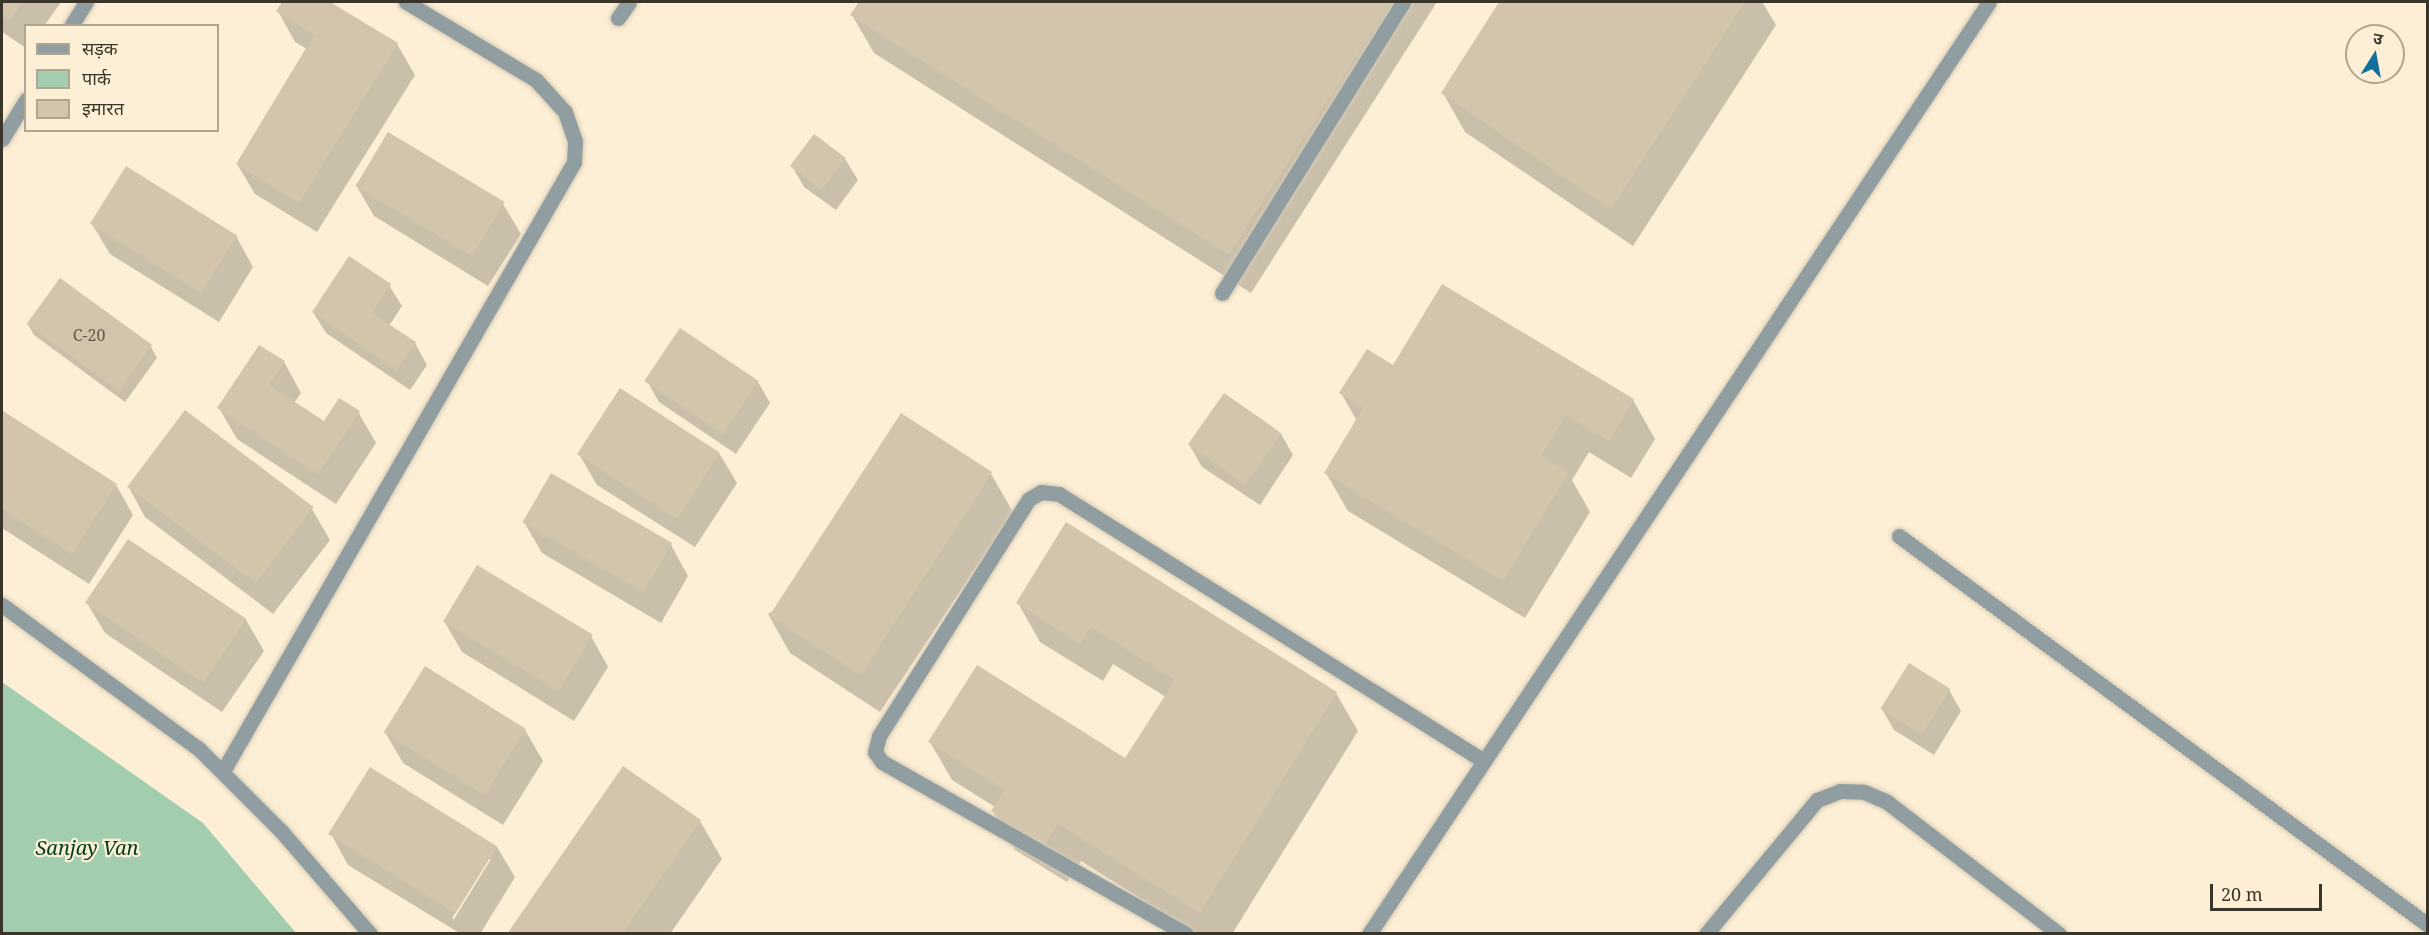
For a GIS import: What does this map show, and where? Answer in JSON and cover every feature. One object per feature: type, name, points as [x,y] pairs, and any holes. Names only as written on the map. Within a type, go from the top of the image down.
[{"type":"street","points":[[72,24],[86,2]]},
{"type":"street","points":[[223,771],[574,162],[575,141],[566,112],[536,80],[406,2]]},
{"type":"street","points":[[618,18],[629,2]]},
{"type":"street","points":[[1222,293],[1403,2]]},
{"type":"street","points":[[1369,933],[1989,2]]},
{"type":"street","points":[[2,139],[24,103]]},
{"type":"street","points":[[1186,933],[882,762],[875,752],[879,736],[1029,499],[1041,492],[1059,494],[1484,761]]},
{"type":"street","points":[[1899,536],[2427,925]]},
{"type":"street","points":[[2,605],[150,712],[223,771],[370,933]]},
{"type":"street","points":[[1706,933],[1817,800],[1840,791],[1864,792],[1887,802],[2059,933]]},
{"type":"street","points":[[2424,933],[2427,930]]},
{"type":"green space","name":"Sanjay Van","points":[[2,682],[203,823],[296,933],[2,933]]},
{"type":"building","points":[[2,2],[23,2],[10,20],[2,14]]},
{"type":"building","points":[[282,2],[330,2],[398,43],[299,203],[236,164],[314,35],[276,11]]},
{"type":"building","points":[[859,2],[1391,2],[1229,255],[850,15]]},
{"type":"building","points":[[1499,2],[1745,2],[1611,209],[1441,93]]},
{"type":"building","points":[[388,132],[505,202],[472,256],[356,186]]},
{"type":"building","points":[[814,134],[846,158],[822,190],[790,166]]},
{"type":"building","points":[[126,166],[237,235],[201,293],[90,224]]},
{"type":"building","points":[[349,256],[391,284],[372,313],[416,342],[397,370],[312,312]]},
{"type":"building","points":[[60,278],[152,345],[119,391],[26,324]]},
{"type":"building","points":[[1442,284],[1634,399],[1609,441],[1566,415],[1541,456],[1569,472],[1503,581],[1324,473],[1363,408],[1339,393],[1367,349],[1393,365]]},
{"type":"building","points":[[680,328],[759,381],[723,434],[644,381]]},
{"type":"building","points":[[259,345],[285,361],[269,385],[324,421],[339,398],[360,411],[318,474],[217,408]]},
{"type":"building","points":[[620,388],[720,453],[677,519],[577,454]]},
{"type":"building","points":[[1224,393],[1281,433],[1245,485],[1188,445]]},
{"type":"building","points":[[185,410],[314,507],[256,584],[127,487]]},
{"type":"building","points":[[3,411],[117,484],[72,554],[2,509]]},
{"type":"building","points":[[901,413],[992,472],[861,675],[769,616]]},
{"type":"building","points":[[551,473],[672,543],[644,592],[522,522]]},
{"type":"building","points":[[1066,522],[1337,692],[1200,913],[1058,824],[1044,845],[991,811],[1005,790],[928,742],[977,665],[1125,758],[1175,680],[1091,627],[1080,644],[1016,603]]},
{"type":"building","points":[[128,539],[247,619],[203,683],[85,603]]},
{"type":"building","points":[[477,565],[593,635],[559,691],[443,622]]},
{"type":"building","points":[[1909,663],[1951,689],[1922,735],[1880,709]]},
{"type":"building","points":[[425,666],[526,729],[485,795],[384,732]]},
{"type":"building","points":[[623,766],[701,820],[622,934],[507,934]]},
{"type":"building","points":[[370,767],[497,846],[455,913],[328,834]]}]
